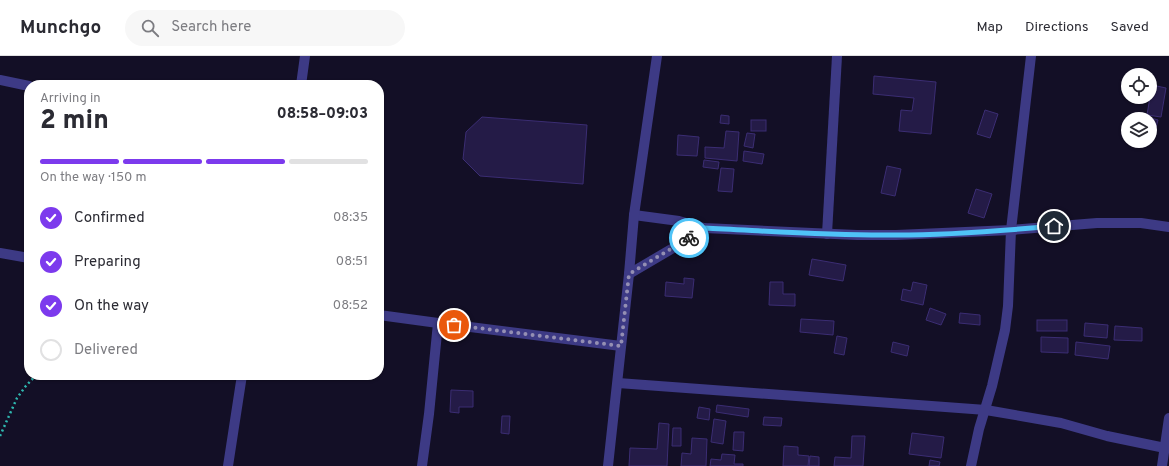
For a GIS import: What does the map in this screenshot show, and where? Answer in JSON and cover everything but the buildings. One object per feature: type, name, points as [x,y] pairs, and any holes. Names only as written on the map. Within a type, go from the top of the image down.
[{"type":"street","points":[[302,80],[305,56]]},
{"type":"street","points":[[608,466],[618,383],[634,215],[657,56]]},
{"type":"street","points":[[826,234],[837,56]]},
{"type":"street","points":[[971,466],[979,429],[986,410],[997,365],[1008,306],[1011,230],[1031,56]]},
{"type":"street","points":[[0,80],[24,85]]},
{"type":"street","points":[[634,215],[679,221],[704,228],[826,234],[896,235],[1011,230],[1097,223],[1141,223],[1169,227]]},
{"type":"street","points":[[629,274],[704,228]]},
{"type":"street","points":[[0,253],[24,257]]},
{"type":"street","points":[[384,316],[438,324],[621,346]]},
{"type":"street","points":[[422,466],[438,324]]},
{"type":"street","points":[[228,466],[241,380]]},
{"type":"street","points":[[618,383],[986,410],[1061,423],[1107,436],[1165,448]]},
{"type":"street","points":[[1162,466],[1169,418]]},
{"type":"path","points":[[0,436],[17,398],[31,380]]},
{"type":"way so far","points":[[454,325],[621,346],[629,274],[689,238]]},
{"type":"route","points":[[689,238],[704,228],[857,235],[896,235],[1011,230],[1054,226]]}]
